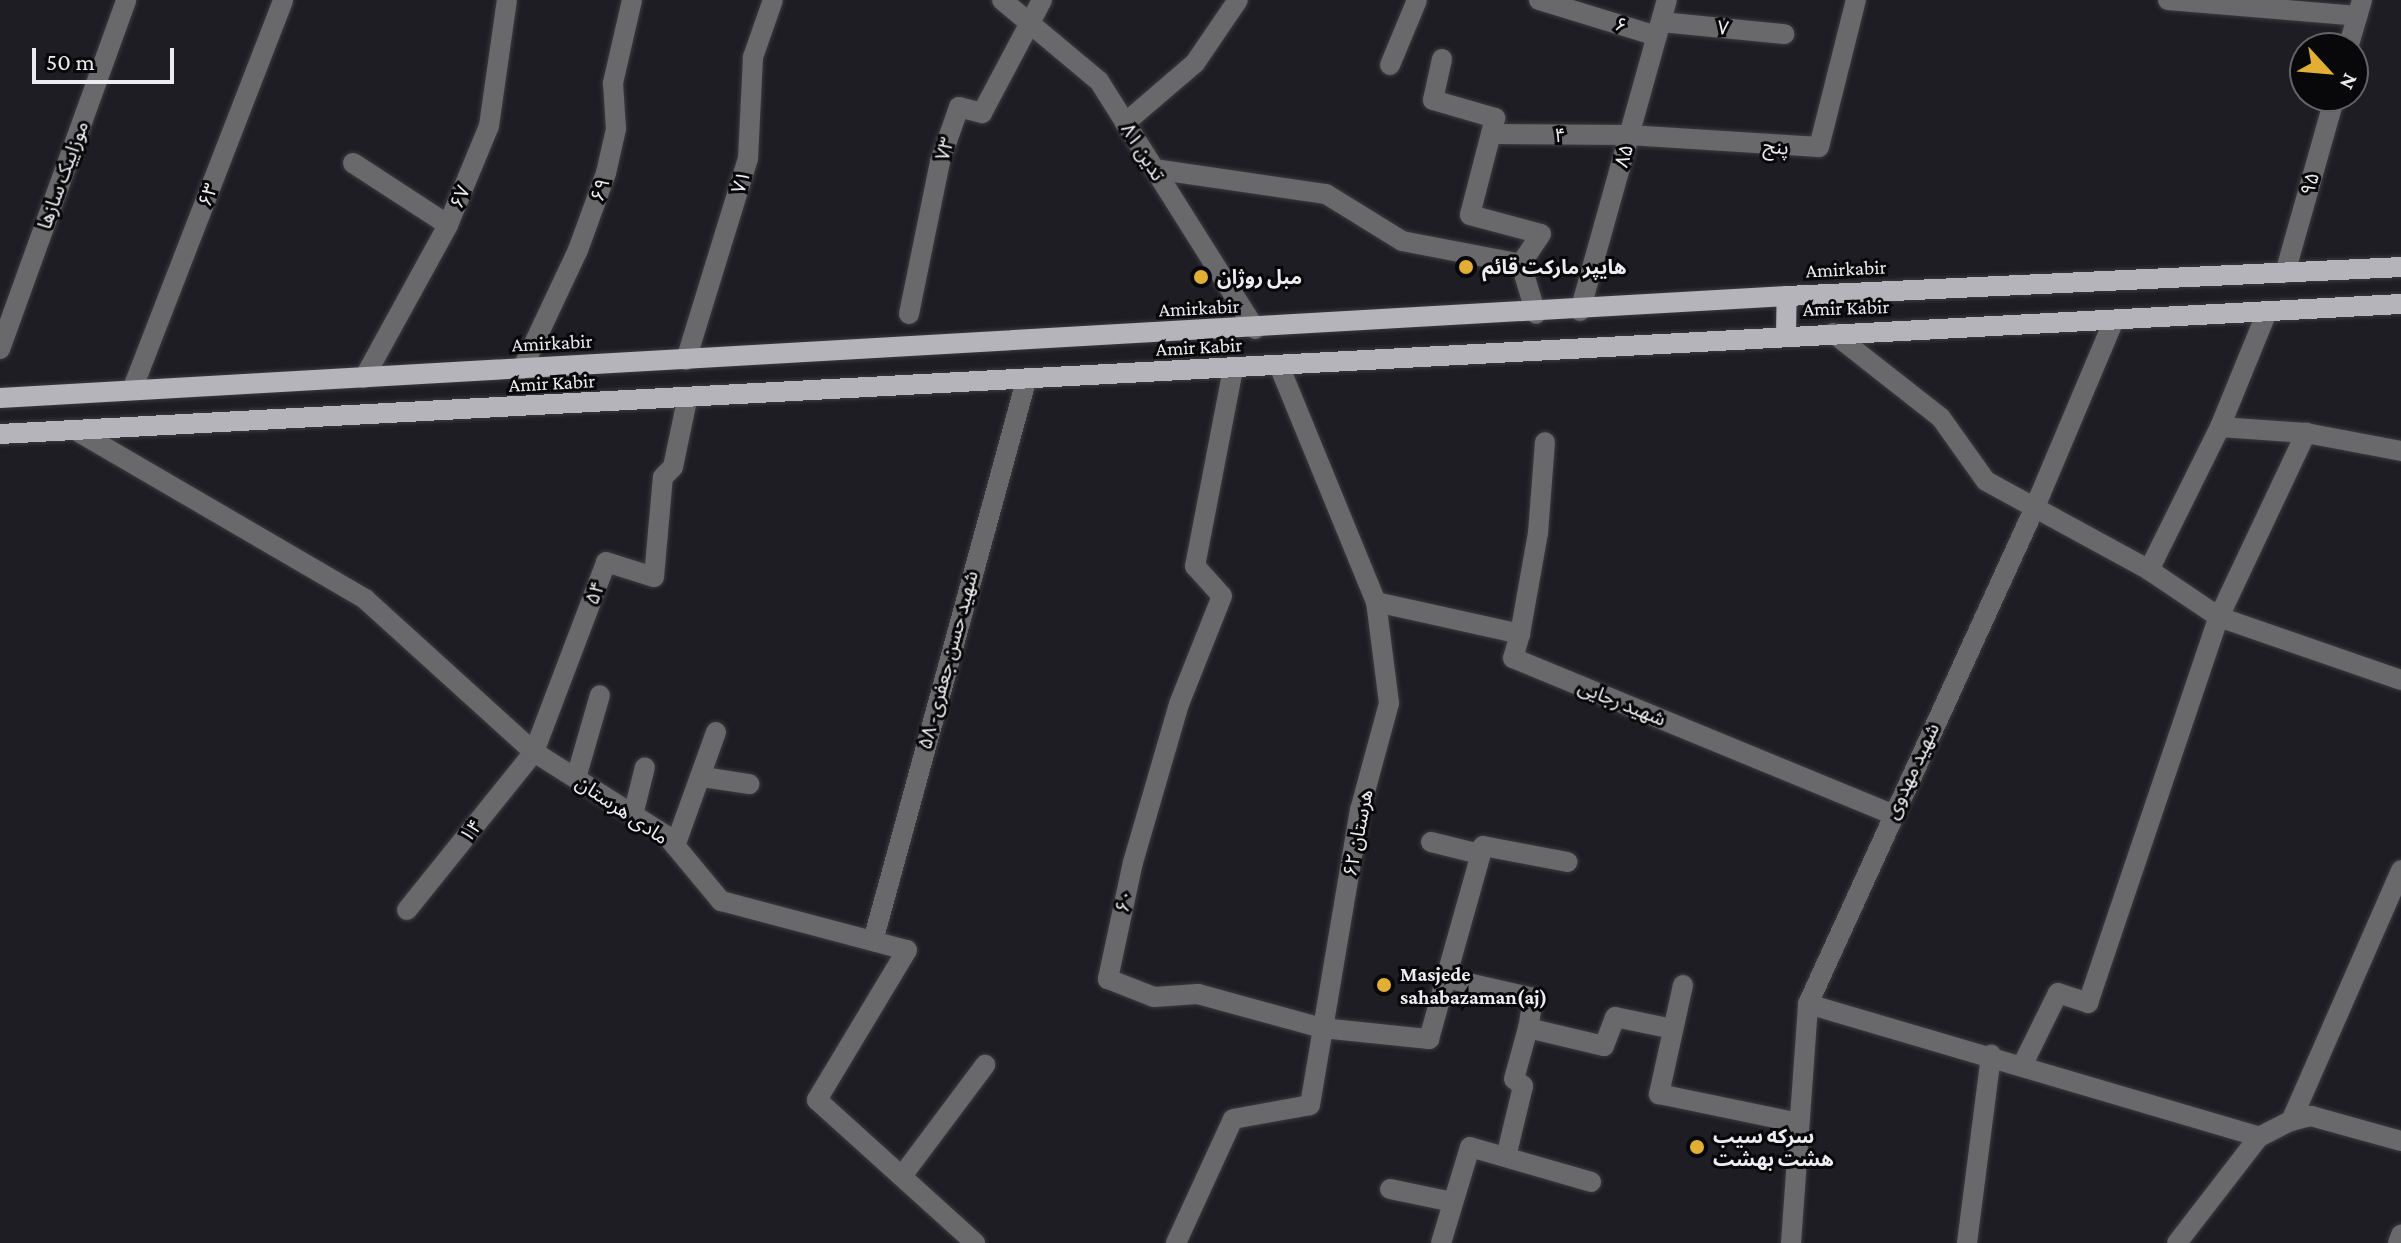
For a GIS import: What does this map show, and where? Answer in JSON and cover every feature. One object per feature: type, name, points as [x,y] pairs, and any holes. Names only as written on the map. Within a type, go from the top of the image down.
[{"type":"main road","name":"Amirkabir","points":[[0,398],[1536,314],[1787,296],[2401,267]]},
{"type":"main road","points":[[1786,335],[1787,296]]},
{"type":"main road","points":[[1739,300],[1740,337]]},
{"type":"main road","name":"Amir Kabir","points":[[0,434],[687,400],[1740,337],[2401,304]]},
{"type":"main road","points":[[278,383],[281,419]]},
{"type":"street","name":"موزاییک سازها","points":[[0,349],[126,0]]},
{"type":"street","name":"۶۳","points":[[132,390],[283,0]]},
{"type":"street","name":"۶۷","points":[[364,378],[448,225],[489,126],[507,0]]},
{"type":"street","name":"۶۹","points":[[522,369],[578,250],[606,173],[616,129],[613,83],[632,0]]},
{"type":"street","name":"۷۱","points":[[686,360],[748,159],[753,57],[773,0]]},
{"type":"street","name":"تدین ۸۱","points":[[1002,0],[1099,81],[1255,329]]},
{"type":"street","points":[[1031,24],[1042,0]]},
{"type":"street","points":[[1390,65],[1417,0]]},
{"type":"street","name":"۶","points":[[1539,0],[1659,29]]},
{"type":"street","name":"۸۵","points":[[1580,311],[1667,0]]},
{"type":"street","name":"پنج","points":[[1629,135],[1819,147],[1856,0]]},
{"type":"street","points":[[2168,0],[2359,8],[2352,32]]},
{"type":"street","points":[[1125,123],[1195,63],[1235,1]]},
{"type":"street","name":"۷۳","points":[[909,314],[940,161],[959,107],[982,113],[1031,24]]},
{"type":"street","name":"۷","points":[[1659,29],[1784,34]]},
{"type":"street","points":[[1442,59],[1433,100],[1495,118],[1470,215],[1541,234],[1521,264]]},
{"type":"street","name":"۹۵","points":[[2285,273],[2330,112]]},
{"type":"street","name":"۴","points":[[1491,134],[1629,135]]},
{"type":"street","points":[[353,163],[448,225]]},
{"type":"street","points":[[1154,169],[1326,194],[1402,241],[1521,264]]},
{"type":"street","points":[[1521,264],[1536,314]]},
{"type":"street","points":[[2149,570],[2220,427],[2267,312]]},
{"type":"street","name":"شهید مهدوی","points":[[1791,1243],[1808,1004],[1892,814],[2035,507],[2114,320]]},
{"type":"street","points":[[1833,333],[1941,418],[1986,481],[2149,570],[2219,617],[2401,680]]},
{"type":"street","name":"هرستان ۶۲","points":[[1176,1243],[1233,1119],[1310,1105],[1360,810],[1389,703],[1376,602],[1279,366]]},
{"type":"street","name":"۶۰","points":[[1233,369],[1195,566],[1222,596],[1179,704],[1133,862],[1108,979],[1154,997],[1198,994],[1322,1028],[1429,1039],[1446,978]]},
{"type":"street","name":"شهید حسن جعفری- ۵۸","points":[[873,941],[1026,381]]},
{"type":"street","name":"۵۴","points":[[534,752],[606,562],[654,577],[663,477],[673,467],[687,400]]},
{"type":"street","points":[[2220,427],[2306,433],[2401,451]]},
{"type":"street","name":"مادی هرستان","points":[[75,430],[365,599],[534,752],[633,815],[675,846],[721,901],[907,950],[817,1100],[975,1243]]},
{"type":"street","points":[[2023,1064],[2058,993],[2088,1003],[2219,617],[2306,433]]},
{"type":"street","points":[[1376,602],[1520,634],[1538,533],[1545,442]]},
{"type":"street","name":"شهید رجایی","points":[[1520,634],[1513,658],[1892,814]]},
{"type":"street","points":[[576,778],[600,695]]},
{"type":"street","points":[[675,846],[703,777],[716,732]]},
{"type":"street","name":"۱۴","points":[[407,910],[534,752]]},
{"type":"street","points":[[633,815],[645,767]]},
{"type":"street","points":[[703,777],[749,784]]},
{"type":"street","points":[[1431,842],[1480,854]]},
{"type":"street","points":[[1506,1157],[1523,1086],[1514,1079],[1533,998],[1446,978],[1483,846],[1568,862]]},
{"type":"street","points":[[2291,1121],[2401,870]]},
{"type":"street","points":[[1683,985],[1659,1094],[1799,1123]]},
{"type":"street","points":[[1808,1004],[2023,1064],[2259,1137]]},
{"type":"street","points":[[1528,1028],[1604,1046],[1615,1017],[1673,1029]]},
{"type":"street","points":[[1967,1243],[1991,1055]]},
{"type":"street","points":[[902,1176],[985,1065]]},
{"type":"street","points":[[2177,1243],[2259,1137],[2291,1121],[2311,1116],[2401,1141]]},
{"type":"street","points":[[1441,1243],[1470,1147],[1591,1182]]},
{"type":"street","points":[[1390,1189],[1453,1202]]},
{"type":"street","points":[[2398,1243],[2401,1235]]},
{"type":"place","name":"هایپر مارکت قائم","points":[[1466,267]]},
{"type":"place","name":"مبل روژان","points":[[1201,277]]},
{"type":"place","name":"Masjede sahabazaman(aj)","points":[[1384,985]]},
{"type":"place","name":"سرکه سیب هشت بهشت","points":[[1697,1147]]}]
